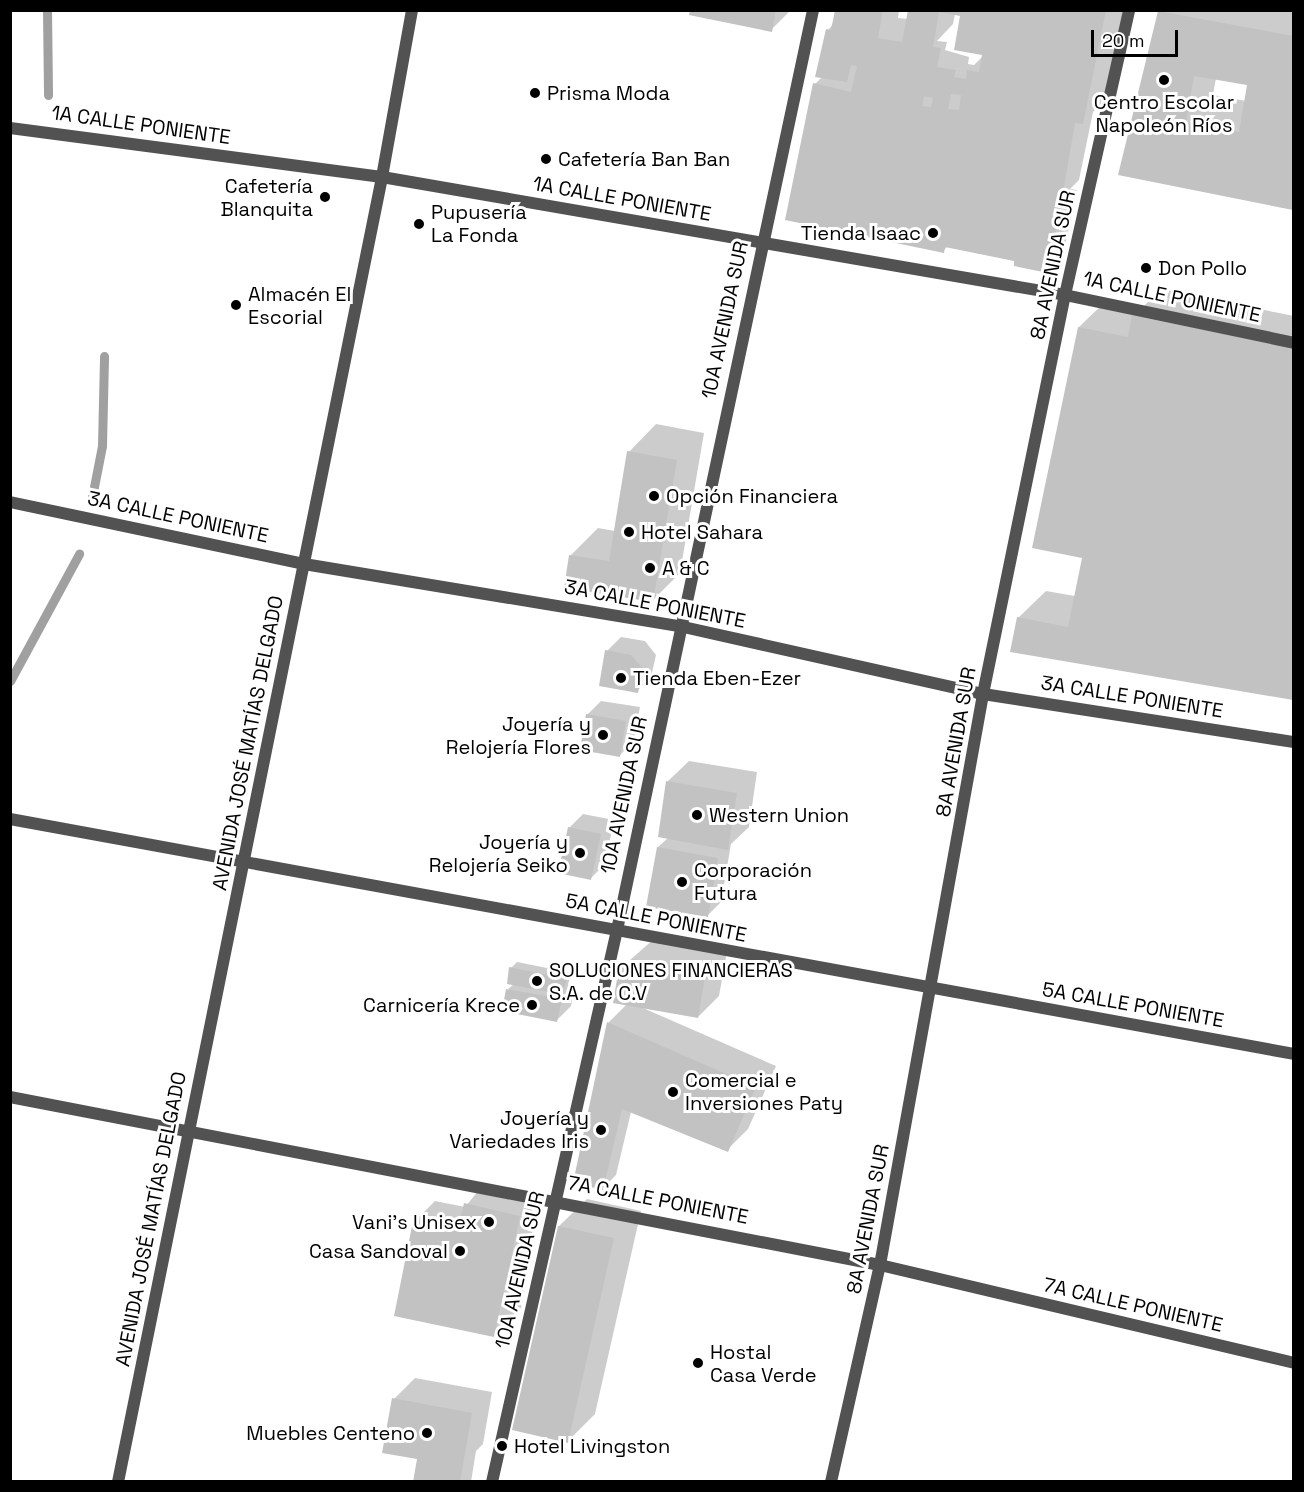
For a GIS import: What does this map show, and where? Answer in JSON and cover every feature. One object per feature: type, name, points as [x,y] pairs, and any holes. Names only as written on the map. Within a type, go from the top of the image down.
[{"type":"street","name":"AVENIDA JOSÉ MATÍAS DELGADO","points":[[118,1482],[382,177],[412,10]]},
{"type":"street","name":"10A AVENIDA SUR","points":[[492,1482],[616,930],[760,244],[813,10]]},
{"type":"street","name":"8A AVENIDA SUR","points":[[831,1482],[880,1265],[932,989],[983,693],[1065,295],[1129,10]]},
{"type":"street","name":"1A CALLE PONIENTE","points":[[10,128],[382,177],[1065,295],[1293,343]]},
{"type":"street","name":"3A CALLE PONIENTE","points":[[10,501],[304,564],[680,626],[983,693],[1293,742]]},
{"type":"street","name":"5A CALLE PONIENTE","points":[[10,819],[1293,1054]]},
{"type":"street","name":"7A CALLE PONIENTE","points":[[10,1097],[556,1200],[880,1265],[1293,1363]]},
{"type":"building","points":[[690,10],[776,10],[772,32],[689,15]]},
{"type":"building","points":[[835,10],[883,10],[878,38],[902,42],[908,10],[1106,10],[1083,124],[1075,123],[1050,267],[1043,272],[1014,266],[1014,261],[945,247],[944,253],[785,220],[813,83],[851,92],[857,66],[851,65],[847,82],[815,77],[826,29],[831,30]],"holes":[[[939,12],[960,16],[954,50],[982,55],[979,72],[967,70],[966,79],[954,77],[956,70],[937,67],[941,48],[933,47]],[[951,94],[961,95],[959,110],[948,109]],[[924,96],[933,98],[931,107],[922,106]]]},
{"type":"building","points":[[1158,11],[1293,36],[1293,210],[1118,175]],"holes":[[[1194,76],[1247,85],[1239,132],[1186,123]]]},
{"type":"building","points":[[1132,315],[1293,348],[1293,700],[1010,652],[1017,617],[1068,627],[1082,558],[1032,548],[1078,327],[1128,337]]},
{"type":"building","points":[[627,451],[677,460],[653,602],[564,588],[569,555],[609,561]]},
{"type":"building","name":"Tienda Eben-Ezer","points":[[605,650],[631,655],[643,669],[638,693],[599,686]]},
{"type":"building","name":"Joyería y Relojería Flores","points":[[586,714],[626,721],[620,757],[580,750]]},
{"type":"building","name":"Western Union","points":[[666,781],[737,793],[728,850],[658,837]]},
{"type":"building","name":"Joyería y Relojería Seiko","points":[[568,827],[601,834],[591,880],[558,873]]},
{"type":"building","name":"Corporación Futura","points":[[657,847],[718,858],[708,917],[646,907]]},
{"type":"building","points":[[633,959],[706,971],[698,1018],[613,1003],[619,967]]},
{"type":"building","name":"SOLUCIONES FINANCIERAS S.A. de C.V","points":[[509,967],[567,979],[562,994],[507,984]]},
{"type":"building","name":"Carnicería Krece","points":[[506,989],[562,999],[557,1022],[502,1011]]},
{"type":"building","name":"Comercial e Inversiones Paty","points":[[607,1022],[756,1087],[728,1152],[622,1109],[603,1190],[573,1183]]},
{"type":"building","points":[[464,1203],[520,1216],[494,1337],[394,1316],[413,1221],[458,1229]]},
{"type":"building","points":[[558,1226],[614,1238],[568,1443],[512,1430]]},
{"type":"building","name":"Muebles Centeno","points":[[392,1398],[472,1413],[460,1482],[413,1482],[417,1459],[382,1453]]},
{"type":"waterway","points":[[47,10],[48,95]]},
{"type":"waterway","points":[[92,497],[102,446],[104,356]]},
{"type":"waterway","points":[[10,681],[79,554]]},
{"type":"place","name":"Centro Escolar Napoleón Ríos","points":[[1164,80]]},
{"type":"place","name":"Prisma Moda","points":[[535,93]]},
{"type":"place","name":"Cafetería Ban Ban","points":[[546,159]]},
{"type":"place","name":"Cafetería Blanquita","points":[[325,197]]},
{"type":"place","name":"Pupusería La Fonda","points":[[419,224]]},
{"type":"place","name":"Tienda Isaac","points":[[933,233]]},
{"type":"place","name":"Don Pollo","points":[[1146,268]]},
{"type":"place","name":"Almacén El Escorial","points":[[236,305]]},
{"type":"place","name":"Opción Financiera","points":[[654,496]]},
{"type":"place","name":"Hotel Sahara","points":[[629,532]]},
{"type":"place","name":"A & C","points":[[650,568]]},
{"type":"place","name":"Tienda Eben-Ezer","points":[[621,678]]},
{"type":"place","name":"Joyería y Relojería Flores","points":[[603,735]]},
{"type":"place","name":"Western Union","points":[[697,815]]},
{"type":"place","name":"Joyería y Relojería Seiko","points":[[580,853]]},
{"type":"place","name":"Corporación Futura","points":[[682,882]]},
{"type":"place","name":"SOLUCIONES FINANCIERAS S.A. de C.V","points":[[537,981]]},
{"type":"place","name":"Carnicería Krece","points":[[532,1005]]},
{"type":"place","name":"Comercial e Inversiones Paty","points":[[673,1092]]},
{"type":"place","name":"Joyería y Variedades Iris","points":[[601,1130]]},
{"type":"place","name":"Vani's Unisex","points":[[489,1222]]},
{"type":"place","name":"Casa Sandoval","points":[[460,1251]]},
{"type":"place","name":"Hostal Casa Verde","points":[[698,1363]]},
{"type":"place","name":"Muebles Centeno","points":[[427,1433]]},
{"type":"place","name":"Hotel Livingston","points":[[502,1446]]}]
